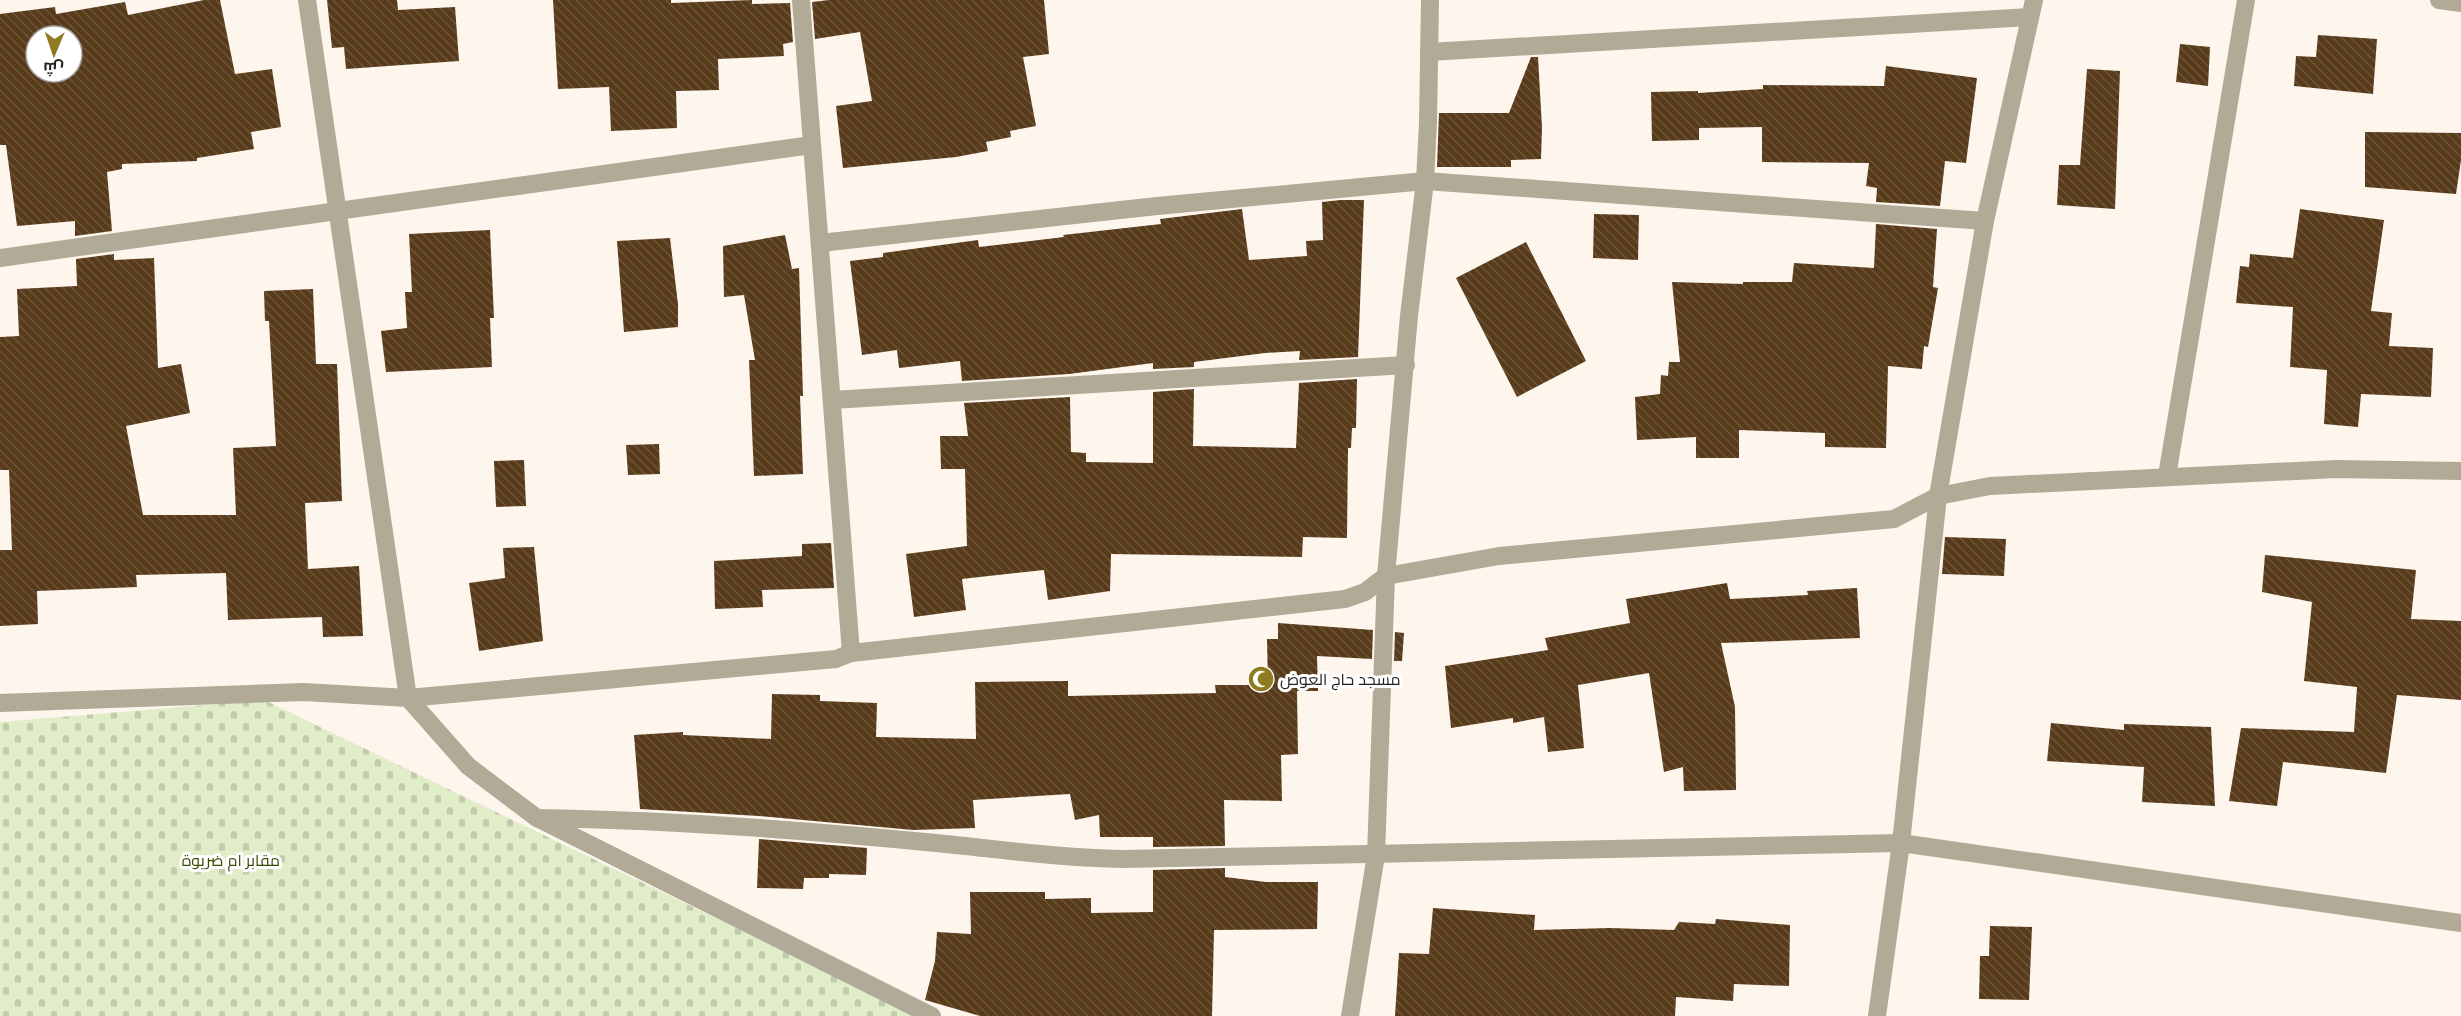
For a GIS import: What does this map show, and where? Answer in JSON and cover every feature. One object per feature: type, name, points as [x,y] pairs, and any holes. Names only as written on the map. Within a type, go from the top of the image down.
[{"type":"street","points":[[306,0],[408,698],[468,766],[537,818],[932,1016]]},
{"type":"street","points":[[801,0],[851,653]]},
{"type":"street","points":[[1350,1016],[1376,855],[1386,576],[1425,181],[1430,0]]},
{"type":"street","points":[[2167,476],[2246,0]]},
{"type":"street","points":[[2439,0],[2461,3]]},
{"type":"street","points":[[1429,52],[2032,8],[1985,221],[1938,496],[1901,843],[1877,1016]]},
{"type":"street","points":[[0,258],[812,145]]},
{"type":"street","points":[[819,243],[1157,206],[1425,181],[1985,221]]},
{"type":"street","points":[[832,400],[1406,365]]},
{"type":"street","points":[[0,703],[304,692],[408,698],[824,660],[851,653],[1345,599],[1365,592],[1386,576],[1499,556],[1894,519],[1938,496],[1990,486],[2336,469],[2461,471]]},
{"type":"street","points":[[537,818],[684,823],[936,843],[1080,859],[1901,843],[2461,923]]},
{"type":"green space","name":"مقابر ام ضريوة","points":[[264,700],[919,1016],[0,1016],[0,722]]},
{"type":"building","points":[[204,0],[220,0],[235,74],[272,69],[281,127],[251,132],[254,149],[197,158],[197,161],[122,164],[122,169],[107,172],[112,231],[75,236],[75,221],[17,226],[6,145],[0,145],[0,14],[55,7],[56,14],[125,2],[128,15]]},
{"type":"building","points":[[327,0],[397,0],[398,10],[455,7],[459,61],[346,69],[344,47],[332,48]]},
{"type":"building","points":[[553,0],[671,0],[671,3],[752,0],[752,4],[790,3],[793,42],[783,44],[784,56],[718,59],[719,90],[676,91],[677,128],[611,131],[609,87],[558,89]]},
{"type":"building","points":[[829,0],[1044,0],[1049,54],[1023,57],[1036,126],[1010,131],[1011,137],[986,142],[988,151],[956,157],[843,168],[836,106],[872,101],[860,32],[815,39],[812,2]]},
{"type":"building","points":[[2318,35],[2377,39],[2373,94],[2294,86],[2296,56],[2316,57]]},
{"type":"building","points":[[2180,44],[2210,47],[2208,86],[2176,82]]},
{"type":"building","points":[[1531,57],[1538,57],[1542,128],[1541,159],[1511,160],[1511,167],[1437,167],[1439,113],[1509,113]]},
{"type":"building","points":[[1886,66],[1977,78],[1966,163],[1945,161],[1940,206],[1876,202],[1877,188],[1866,186],[1869,163],[1762,162],[1762,127],[1699,128],[1699,140],[1652,141],[1651,92],[1698,91],[1698,93],[1763,89],[1763,85],[1884,86]]},
{"type":"building","points":[[2087,69],[2120,71],[2115,209],[2057,205],[2059,165],[2080,165]]},
{"type":"building","points":[[2365,132],[2461,133],[2461,160],[2456,194],[2365,187]]},
{"type":"building","points":[[1364,200],[1358,357],[1299,360],[1300,351],[1265,353],[1194,362],[1194,367],[1153,369],[1153,363],[1069,374],[962,381],[960,361],[899,368],[897,350],[862,355],[850,261],[883,257],[883,253],[978,240],[979,247],[1064,237],[1063,235],[1161,224],[1160,219],[1242,209],[1249,260],[1307,256],[1306,241],[1323,240],[1322,202]]},
{"type":"building","points":[[2300,209],[2384,220],[2371,311],[2392,313],[2389,346],[2433,348],[2431,397],[2361,394],[2358,427],[2324,424],[2327,370],[2290,367],[2293,307],[2236,303],[2240,266],[2249,267],[2250,254],[2293,258]]},
{"type":"building","points":[[1594,214],[1639,215],[1638,260],[1593,258]]},
{"type":"building","points":[[1876,224],[1937,229],[1933,287],[1938,288],[1928,347],[1924,346],[1922,369],[1888,366],[1886,448],[1825,447],[1825,433],[1739,430],[1739,458],[1696,458],[1696,437],[1637,440],[1635,397],[1660,394],[1661,375],[1668,376],[1669,362],[1680,362],[1672,282],[1743,284],[1743,282],[1792,282],[1794,263],[1874,268]]},
{"type":"building","points":[[490,230],[494,318],[490,318],[492,367],[386,372],[381,331],[407,328],[405,292],[412,292],[409,234]]},
{"type":"building","points":[[785,235],[792,269],[799,268],[803,474],[754,476],[749,360],[755,360],[744,295],[724,297],[723,246]]},
{"type":"building","points":[[670,238],[678,304],[678,327],[624,332],[617,241]]},
{"type":"building","points":[[1526,242],[1586,361],[1517,397],[1456,278]]},
{"type":"building","points":[[114,254],[114,260],[154,258],[158,368],[181,364],[190,413],[126,426],[143,515],[236,515],[233,448],[276,446],[269,321],[265,321],[264,291],[313,289],[316,364],[337,364],[342,501],[305,503],[308,569],[359,566],[363,636],[323,637],[322,617],[228,620],[226,573],[136,575],[137,587],[37,591],[38,624],[0,626],[0,550],[12,550],[9,470],[0,470],[0,337],[19,336],[17,289],[77,286],[76,259]]},
{"type":"building","points":[[1357,379],[1356,428],[1352,428],[1351,448],[1348,448],[1347,538],[1303,537],[1302,557],[1111,554],[1110,591],[1048,600],[1044,570],[962,579],[966,610],[914,617],[906,554],[967,546],[965,469],[941,469],[940,436],[968,436],[964,403],[1070,397],[1071,452],[1086,453],[1086,462],[1153,463],[1153,392],[1194,389],[1193,446],[1296,448],[1299,383]]},
{"type":"building","points":[[659,444],[660,474],[628,475],[626,445]]},
{"type":"building","points":[[524,460],[526,506],[496,507],[494,461]]},
{"type":"building","points":[[1945,537],[2006,539],[2004,576],[1942,574]]},
{"type":"building","points":[[831,543],[834,588],[762,590],[763,607],[715,609],[714,561],[802,556],[802,544]]},
{"type":"building","points":[[534,547],[543,641],[479,651],[469,583],[505,578],[503,548]]},
{"type":"building","points":[[2265,555],[2416,570],[2411,619],[2461,621],[2461,700],[2397,695],[2386,773],[2283,762],[2277,806],[2229,801],[2241,728],[2354,732],[2357,687],[2304,681],[2312,602],[2262,592]]},
{"type":"building","points":[[1727,583],[1730,599],[1808,595],[1807,591],[1857,588],[1860,638],[1721,643],[1735,707],[1736,790],[1684,791],[1683,767],[1664,772],[1649,673],[1578,685],[1584,748],[1548,752],[1544,717],[1513,723],[1513,718],[1451,728],[1445,666],[1548,650],[1545,638],[1630,623],[1626,599]]},
{"type":"building","points":[[1278,623],[1373,630],[1372,659],[1317,656],[1318,691],[1297,691],[1298,754],[1281,755],[1282,801],[1224,800],[1225,846],[1153,847],[1153,837],[1100,837],[1099,815],[1075,820],[1070,794],[973,800],[975,828],[913,830],[759,816],[640,809],[634,735],[683,732],[683,735],[771,739],[772,694],[820,695],[820,701],[877,703],[876,737],[976,739],[975,682],[1068,681],[1068,696],[1216,693],[1215,685],[1268,685],[1267,639],[1278,639]]},
{"type":"building","points":[[1395,632],[1404,633],[1402,661],[1394,661]]},
{"type":"building","points":[[2051,723],[2124,730],[2124,724],[2211,727],[2215,806],[2142,802],[2144,767],[2047,761]]},
{"type":"building","points":[[759,839],[867,848],[866,875],[829,874],[829,878],[804,878],[803,889],[757,888]]},
{"type":"building","points":[[1225,868],[1225,877],[1266,882],[1318,882],[1317,929],[1214,930],[1212,1016],[980,1016],[925,1000],[935,961],[937,932],[971,934],[970,892],[1045,892],[1045,899],[1091,898],[1091,913],[1153,912],[1153,870]]},
{"type":"building","points":[[1433,908],[1535,915],[1534,930],[1610,928],[1674,930],[1679,922],[1715,924],[1716,919],[1790,925],[1789,986],[1734,984],[1733,1001],[1676,997],[1675,1016],[1395,1016],[1399,953],[1429,954]]},
{"type":"building","points":[[1990,926],[2032,927],[2029,1000],[1979,999],[1980,956],[1989,956]]},
{"type":"place","name":"مسجد حاج العوض","points":[[1261,679]]}]
